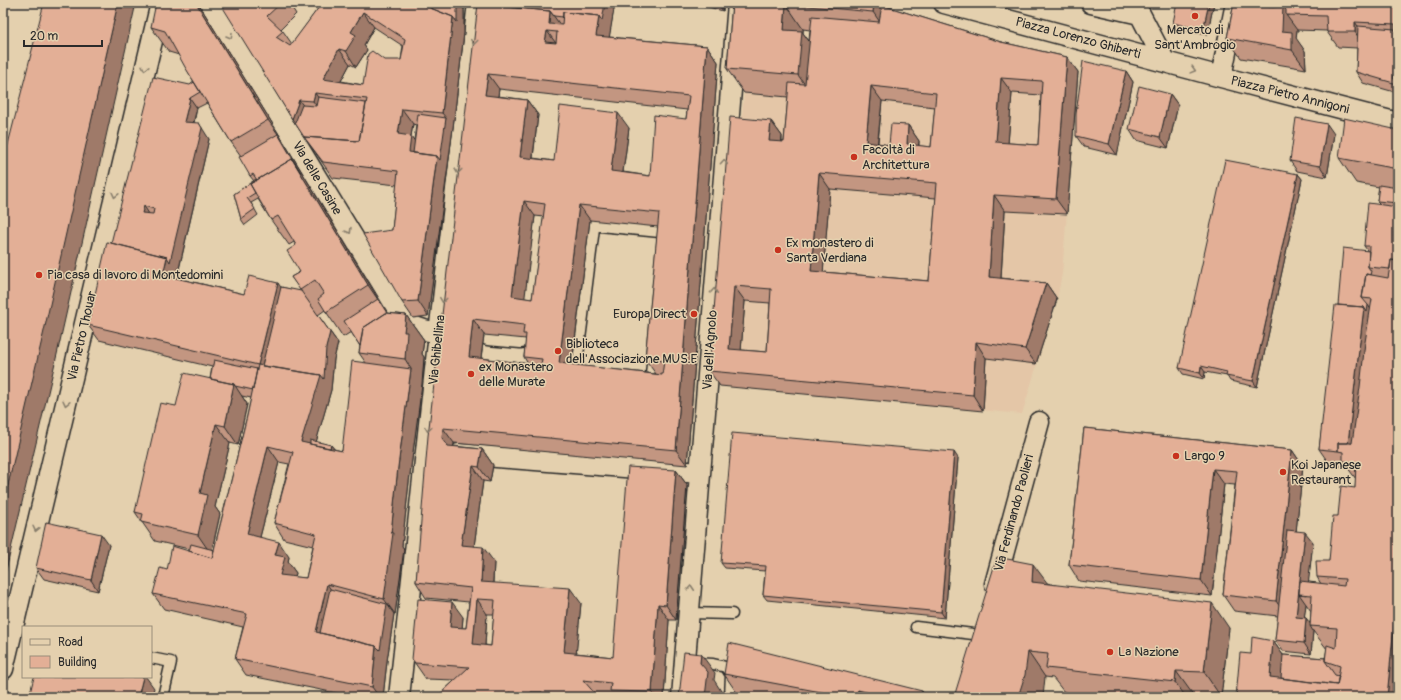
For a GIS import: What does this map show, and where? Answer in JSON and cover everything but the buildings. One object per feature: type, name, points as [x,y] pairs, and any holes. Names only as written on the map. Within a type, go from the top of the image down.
[{"type":"street","name":"Via Pietro Thouar","points":[[3,669],[161,3]]},
{"type":"street","name":"Via delle Casine","points":[[210,3],[406,324],[439,333]]},
{"type":"street","name":"Via Ghibellina","points":[[399,697],[439,452],[437,409],[439,333],[478,3]]},
{"type":"street","name":"Via dell'Agnolo","points":[[682,697],[700,473],[696,431],[711,238],[738,3]]},
{"type":"street","name":"Piazza Lorenzo Ghiberti","points":[[944,3],[1221,77]]},
{"type":"street","name":"Piazza Lorenzo Ghiberti","points":[[1091,3],[1144,9],[1165,62]]},
{"type":"street","points":[[1221,77],[1236,3]]},
{"type":"street","name":"Piazza Pietro Annigoni","points":[[1221,77],[1398,123]]},
{"type":"street","points":[[590,220],[670,228],[656,374],[674,376],[673,390],[570,379],[567,342],[590,220]]},
{"type":"street","points":[[488,335],[535,340]]},
{"type":"street","name":"Via Ferdinando Paolieri","points":[[983,627],[1039,422]]},
{"type":"street","points":[[439,452],[564,458],[700,473]]},
{"type":"lane","points":[[689,613],[732,614]]},
{"type":"lane","points":[[916,627],[983,627]]},
{"type":"lane","points":[[152,658],[171,662],[163,697]]},
{"type":"lane","points":[[685,662],[713,664],[726,667],[731,675],[730,697]]},
{"type":"shaded area","name":"Ex monastero di Santa Verdiana","points":[[893,21],[1078,72],[1062,274],[1057,299],[1022,414],[720,386],[744,93],[815,100]]},
{"type":"place","name":"Mercato di Sant'Ambrogio","points":[[1195,16]]},
{"type":"place","name":"Facoltà di Architettura","points":[[854,157]]},
{"type":"place","name":"Ex monastero di Santa Verdiana","points":[[778,250]]},
{"type":"place","name":"Pia casa di lavoro di Montedomini","points":[[39,275]]},
{"type":"place","name":"Europa Direct","points":[[694,314]]},
{"type":"place","name":"Biblioteca dell'Associazione MUS.E","points":[[558,351]]},
{"type":"place","name":"ex Monastero delle Murate","points":[[471,374]]},
{"type":"place","name":"Largo 9","points":[[1176,456]]},
{"type":"place","name":"Koi Japanese Restaurant","points":[[1283,472]]},
{"type":"place","name":"La Nazione","points":[[1110,652]]}]
